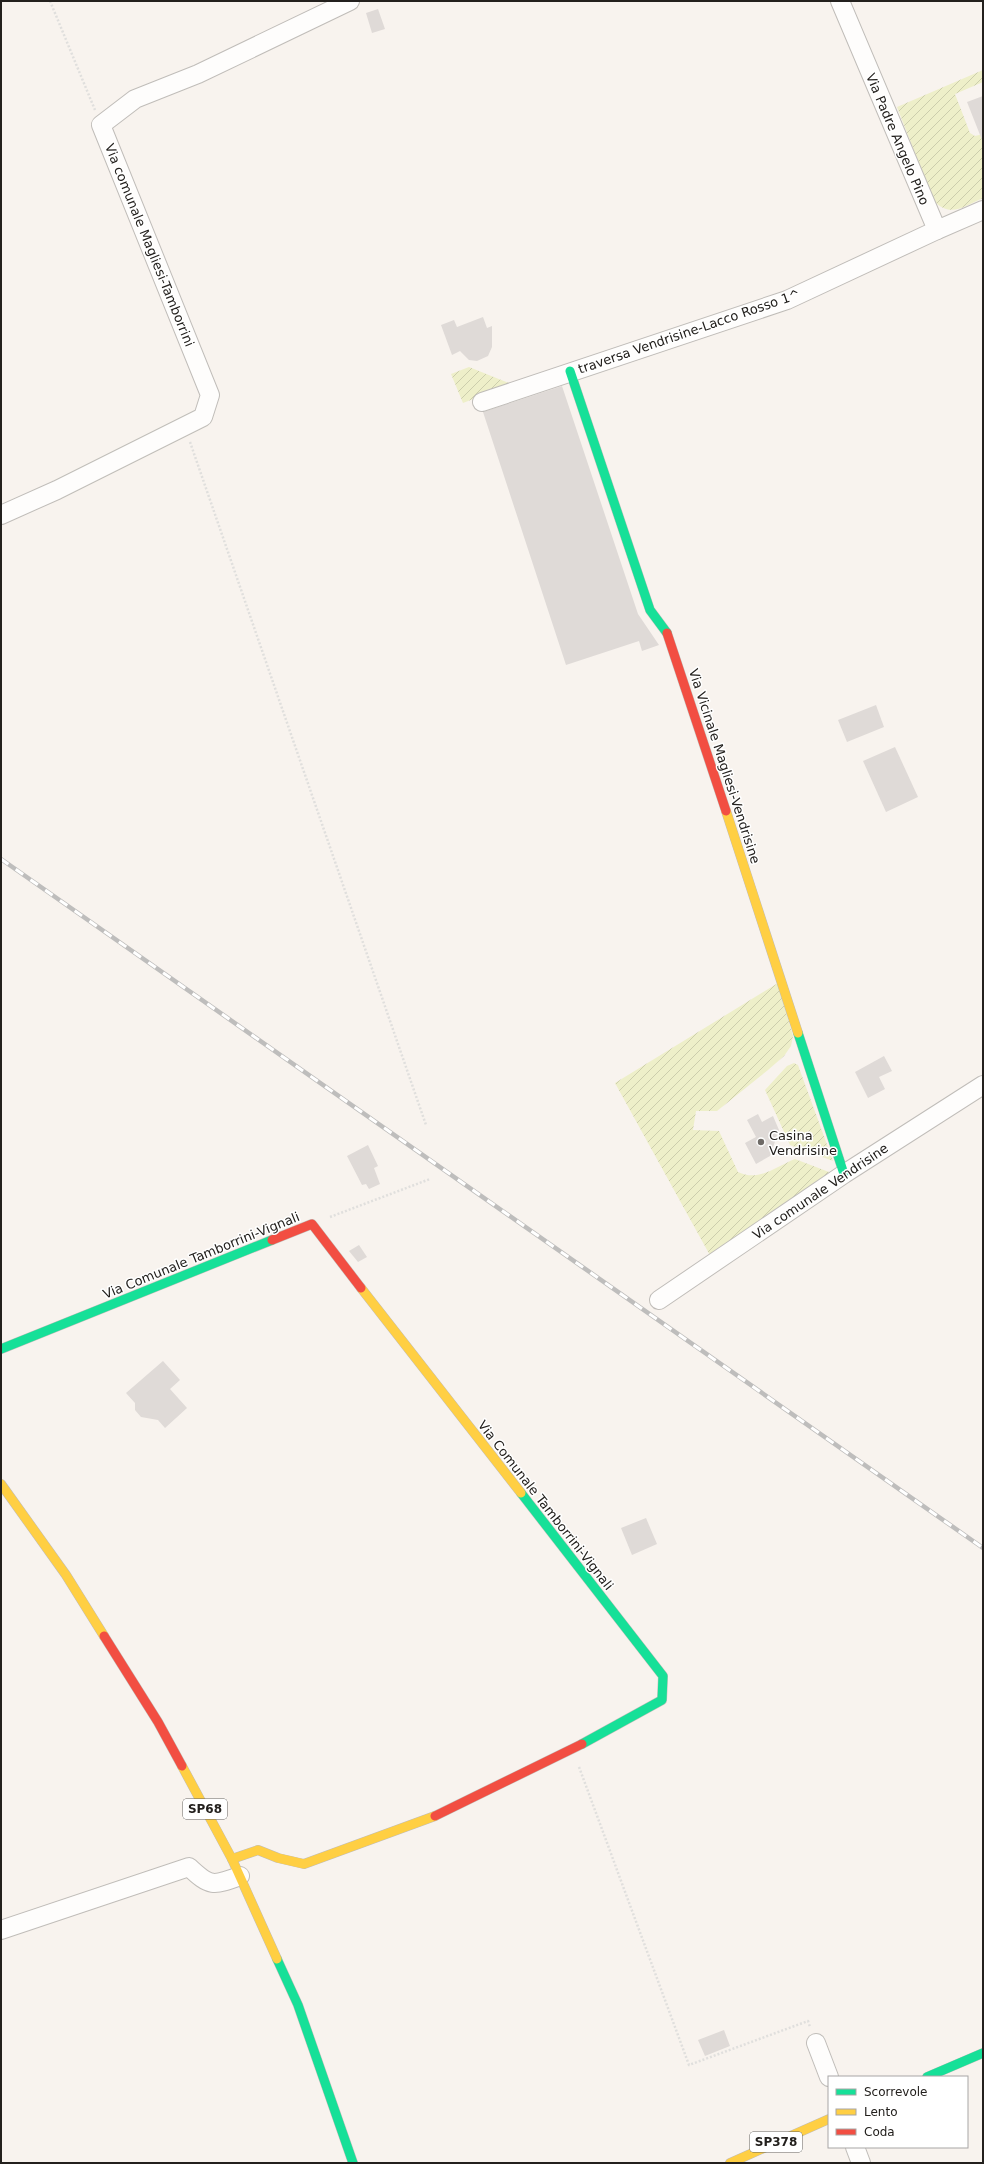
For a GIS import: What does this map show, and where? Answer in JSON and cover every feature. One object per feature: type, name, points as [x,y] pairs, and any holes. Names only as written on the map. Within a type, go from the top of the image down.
[{"type":"street","points":[[101,125],[135,99],[198,74],[350,1]]},
{"type":"street","name":"Via Padre Angelo Pino","points":[[840,1],[937,230]]},
{"type":"street","name":"Via comunale Magliesi-Tamborrini","points":[[1,515],[57,490],[203,416],[210,395],[101,125]]},
{"type":"street","points":[[937,230],[983,210]]},
{"type":"street","name":"traversa Vendrisine-Lacco Rosso 1^","points":[[482,402],[570,371],[787,300],[937,230]]},
{"type":"street","name":"Via Vicinale Magliesi-Vendrisine","points":[[570,371],[650,610],[669,636],[844,1174]]},
{"type":"street","name":"Via comunale Vendrisine","points":[[659,1300],[844,1174],[983,1085]]},
{"type":"street","name":"Via Comunale Tamborrini-Vignali","points":[[1,1349],[312,1224],[663,1676],[662,1700],[573,1749],[429,1819],[304,1864],[278,1858],[258,1850],[232,1859]]},
{"type":"street","name":"SP68","points":[[1,1484],[66,1575],[158,1722],[232,1859],[298,2005],[353,2163]]},
{"type":"street","points":[[1,1930],[189,1867],[205,1882],[220,1884],[240,1876]]},
{"type":"street","points":[[816,2043],[829,2076]]},
{"type":"street","points":[[930,2076],[983,2053]]},
{"type":"street","name":"SP378","points":[[730,2163],[826,2120]]},
{"type":"street","points":[[855,2148],[861,2163]]},
{"type":"path","points":[[50,1],[101,125]]},
{"type":"path","points":[[184,426],[426,1125]]},
{"type":"path","points":[[312,1224],[430,1179]]},
{"type":"path","points":[[573,1749],[689,2065],[808,2021],[816,2043]]},
{"type":"green space","points":[[983,70],[983,82],[955,94],[970,133],[975,136],[983,134],[983,198],[957,209],[945,209],[933,200],[897,107]]},
{"type":"green space","points":[[469,367],[511,384],[463,403],[451,374]]},
{"type":"green space","points":[[778,983],[793,1036],[791,1046],[784,1056],[717,1111],[696,1111],[693,1130],[719,1131],[738,1172],[746,1175],[767,1172],[795,1159],[829,1172],[833,1177],[712,1259],[615,1083]]},
{"type":"green space","points":[[794,1063],[798,1065],[833,1161],[790,1145],[765,1090],[787,1066]]},
{"type":"building","points":[[378,9],[385,29],[372,33],[366,13]]},
{"type":"building","points":[[983,96],[983,140],[982,140],[967,102]]},
{"type":"building","points":[[483,317],[487,328],[492,326],[492,347],[488,356],[477,361],[469,360],[460,351],[452,355],[441,325],[454,320],[457,327]]},
{"type":"building","points":[[562,386],[638,614],[659,645],[642,651],[639,641],[566,665],[483,412]]},
{"type":"building","points":[[876,705],[884,727],[847,742],[838,720]]},
{"type":"building","points":[[895,747],[918,797],[886,812],[863,761]]},
{"type":"building","points":[[884,1056],[892,1071],[879,1077],[885,1089],[868,1098],[855,1072]]},
{"type":"building","name":"Casina Vendrisine","points":[[758,1114],[762,1122],[773,1116],[779,1130],[770,1156],[756,1164],[745,1143],[756,1137],[747,1120]]},
{"type":"building","points":[[368,1145],[378,1166],[374,1168],[380,1184],[369,1189],[366,1184],[362,1185],[347,1156]]},
{"type":"building","points":[[359,1245],[367,1257],[358,1262],[349,1251]]},
{"type":"building","points":[[163,1361],[180,1380],[170,1389],[187,1408],[165,1428],[158,1420],[141,1417],[135,1410],[135,1403],[126,1393]]},
{"type":"building","points":[[646,1518],[657,1544],[632,1555],[621,1528]]},
{"type":"building","points":[[724,2030],[730,2046],[705,2056],[698,2040]]},
{"type":"railway","points":[[1,859],[983,1548]]},
{"type":"traffic: fast","points":[[570,371],[650,610],[667,633]]},
{"type":"traffic: fast","points":[[798,1033],[844,1174]]},
{"type":"traffic: fast","points":[[1,1349],[272,1240]]},
{"type":"traffic: fast","points":[[521,1493],[663,1676],[662,1700],[582,1744]]},
{"type":"traffic: fast","points":[[277,1959],[298,2005],[353,2163]]},
{"type":"traffic: fast","points":[[929,2076],[983,2053]]},
{"type":"traffic: slow","points":[[726,811],[798,1033]]},
{"type":"traffic: slow","points":[[361,1288],[521,1493]]},
{"type":"traffic: slow","points":[[1,1484],[66,1575],[104,1636]]},
{"type":"traffic: slow","points":[[182,1766],[232,1859],[277,1959]]},
{"type":"traffic: slow","points":[[232,1859],[258,1850],[278,1858],[304,1864],[435,1816]]},
{"type":"traffic: slow","points":[[730,2163],[828,2119]]},
{"type":"traffic: jam","points":[[667,633],[726,811]]},
{"type":"traffic: jam","points":[[272,1240],[312,1224],[361,1288]]},
{"type":"traffic: jam","points":[[104,1636],[158,1722],[182,1766]]},
{"type":"traffic: jam","points":[[435,1816],[582,1744]]},
{"type":"place","name":"Casina Vendrisine","points":[[761,1142]]}]
